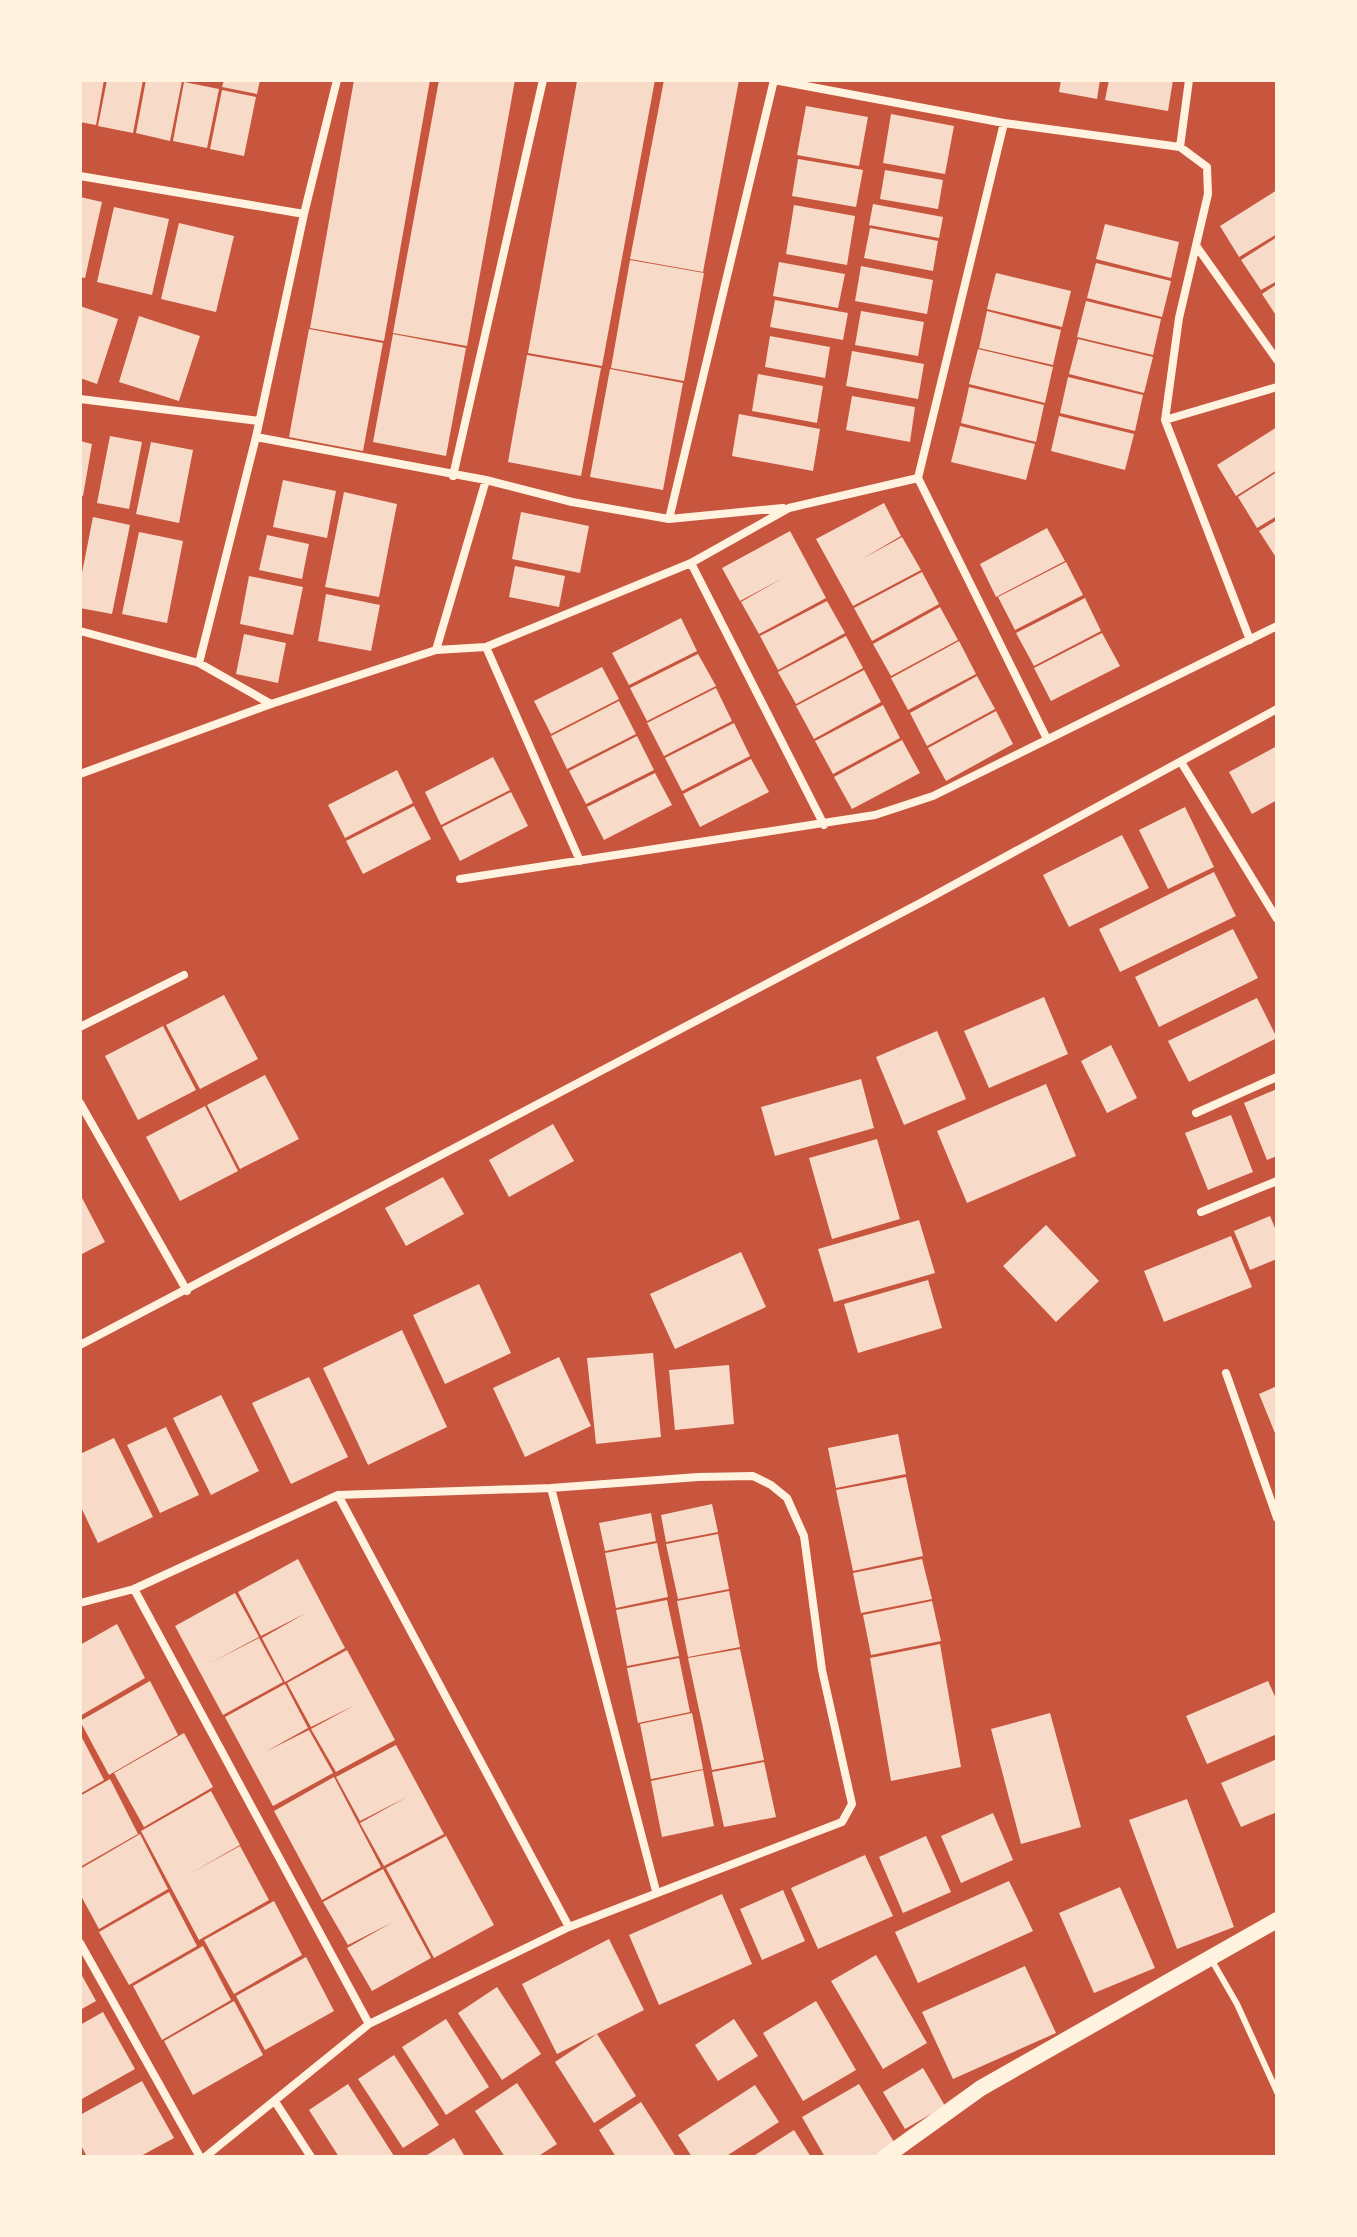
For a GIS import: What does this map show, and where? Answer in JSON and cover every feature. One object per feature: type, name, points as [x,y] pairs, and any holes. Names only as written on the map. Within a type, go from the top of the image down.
[{"type":"main road","points":[[885,2157],[981,2088],[1277,1920]]},
{"type":"street","points":[[199,663],[256,437],[304,214],[337,80]]},
{"type":"street","points":[[453,476],[543,80]]},
{"type":"street","points":[[669,519],[774,80],[1004,123],[1180,147],[1200,158],[1210,174],[1197,247],[1179,318],[1165,420],[1250,640]]},
{"type":"street","points":[[1180,147],[1189,80]]},
{"type":"street","points":[[1004,123],[918,478],[1047,739]]},
{"type":"street","points":[[80,176],[304,214]]},
{"type":"street","points":[[1197,247],[1277,360]]},
{"type":"street","points":[[1165,420],[1277,387]]},
{"type":"street","points":[[80,399],[259,421]]},
{"type":"street","points":[[256,437],[486,480],[572,502],[669,519],[789,508],[918,478]]},
{"type":"street","points":[[436,650],[486,480]]},
{"type":"street","points":[[80,774],[271,704],[436,650],[486,647],[691,563],[789,508]]},
{"type":"street","points":[[691,563],[824,825]]},
{"type":"street","points":[[460,879],[875,815],[933,796],[1277,626]]},
{"type":"street","points":[[80,631],[199,663],[271,704]]},
{"type":"street","points":[[486,647],[580,861]]},
{"type":"street","points":[[80,1345],[187,1291],[1277,709]]},
{"type":"street","points":[[1181,762],[1277,919]]},
{"type":"street","points":[[80,1027],[184,975]]},
{"type":"street","points":[[1196,1113],[1277,1077]]},
{"type":"street","points":[[80,1103],[187,1291]]},
{"type":"street","points":[[1201,1212],[1277,1181]]},
{"type":"street","points":[[1226,1373],[1277,1518]]},
{"type":"street","points":[[80,1603],[134,1589],[338,1495],[551,1488],[753,1476],[787,1498],[804,1536],[822,1670],[852,1804],[849,1812],[828,1830],[656,1891],[569,1927],[369,2024],[276,2103],[203,2157],[80,1943]]},
{"type":"street","points":[[551,1488],[656,1891]]},
{"type":"street","points":[[338,1495],[569,1927]]},
{"type":"street","points":[[134,1589],[369,2024]]},
{"type":"street","points":[[276,2103],[311,2157]]},
{"type":"lane","points":[[1211,1959],[1237,2004],[1277,2092]]},
{"type":"building","points":[[80,80],[104,80],[96,125],[80,122]]},
{"type":"building","points":[[107,80],[143,80],[133,133],[98,126]]},
{"type":"building","points":[[146,80],[182,81],[170,141],[136,133]]},
{"type":"building","points":[[224,80],[260,80],[257,94],[222,87]]},
{"type":"building","points":[[354,80],[430,80],[384,341],[310,328]]},
{"type":"building","points":[[439,80],[515,80],[467,346],[393,333]]},
{"type":"building","points":[[655,80],[602,366],[528,353],[577,81]]},
{"type":"building","points":[[664,80],[739,80],[703,272],[630,259]]},
{"type":"building","points":[[1061,80],[1100,80],[1097,99],[1059,92]]},
{"type":"building","points":[[1109,80],[1173,80],[1168,111],[1105,100]]},
{"type":"building","points":[[184,82],[219,89],[207,148],[173,141]]},
{"type":"building","points":[[222,90],[256,97],[244,156],[210,149]]},
{"type":"building","points":[[806,106],[868,117],[859,166],[797,155]]},
{"type":"building","points":[[891,114],[954,126],[945,174],[883,163]]},
{"type":"building","points":[[798,159],[863,170],[856,207],[792,196]]},
{"type":"building","points":[[885,170],[943,180],[938,209],[880,199]]},
{"type":"building","points":[[1277,190],[1277,234],[1239,257],[1220,226]]},
{"type":"building","points":[[80,197],[102,202],[85,278],[80,277]]},
{"type":"building","points":[[873,204],[943,217],[939,238],[869,225]]},
{"type":"building","points":[[794,205],[855,216],[847,265],[786,254]]},
{"type":"building","points":[[114,207],[169,219],[152,295],[97,282]]},
{"type":"building","points":[[179,223],[234,236],[216,312],[161,299]]},
{"type":"building","points":[[1105,224],[1179,242],[1171,278],[1096,259]]},
{"type":"building","points":[[870,228],[938,241],[933,271],[864,258]]},
{"type":"building","points":[[1277,237],[1277,281],[1261,290],[1241,260]]},
{"type":"building","points":[[630,260],[704,273],[684,381],[611,368]]},
{"type":"building","points":[[779,262],[845,274],[838,308],[773,296]]},
{"type":"building","points":[[1096,263],[1171,281],[1162,317],[1087,298]]},
{"type":"building","points":[[861,266],[933,280],[927,314],[855,301]]},
{"type":"building","points":[[996,273],[1071,291],[1062,327],[987,309]]},
{"type":"building","points":[[1277,284],[1277,317],[1262,294]]},
{"type":"building","points":[[775,300],[848,313],[843,340],[770,327]]},
{"type":"building","points":[[1086,301],[1161,319],[1153,355],[1077,337]]},
{"type":"building","points":[[80,306],[118,319],[97,384],[80,378]]},
{"type":"building","points":[[861,311],[924,322],[918,356],[855,345]]},
{"type":"building","points":[[987,311],[1061,330],[1053,365],[979,348]]},
{"type":"building","points":[[139,316],[200,336],[179,401],[119,382]]},
{"type":"building","points":[[309,329],[383,343],[363,451],[289,437]]},
{"type":"building","points":[[393,334],[466,348],[446,456],[373,442]]},
{"type":"building","points":[[770,336],[830,347],[825,378],[765,367]]},
{"type":"building","points":[[1078,339],[1153,357],[1144,393],[1069,374]]},
{"type":"building","points":[[978,349],[1053,367],[1045,403],[969,384]]},
{"type":"building","points":[[852,351],[924,364],[918,399],[846,386]]},
{"type":"building","points":[[527,355],[601,368],[581,476],[508,462]]},
{"type":"building","points":[[610,369],[683,383],[663,490],[590,477]]},
{"type":"building","points":[[758,374],[823,386],[817,423],[752,411]]},
{"type":"building","points":[[1068,377],[1143,395],[1135,431],[1060,413]]},
{"type":"building","points":[[969,387],[1044,405],[1036,442],[961,423]]},
{"type":"building","points":[[852,396],[915,407],[910,442],[846,430]]},
{"type":"building","points":[[739,414],[820,429],[813,471],[732,456]]},
{"type":"building","points":[[1059,416],[1134,434],[1125,470],[1051,451]]},
{"type":"building","points":[[960,426],[1035,444],[1026,480],[951,462]]},
{"type":"building","points":[[1277,427],[1277,470],[1236,496],[1217,465]]},
{"type":"building","points":[[110,436],[142,442],[129,509],[97,503]]},
{"type":"building","points":[[80,441],[92,444],[83,496],[80,495]]},
{"type":"building","points":[[151,442],[193,450],[179,523],[136,514]]},
{"type":"building","points":[[1277,472],[1277,516],[1257,528],[1238,497]]},
{"type":"building","points":[[283,480],[336,491],[327,538],[273,527]]},
{"type":"building","points":[[344,492],[397,504],[379,597],[325,587]]},
{"type":"building","points":[[884,503],[901,536],[862,559],[902,537],[921,570],[853,606],[816,539]]},
{"type":"building","points":[[521,512],[589,526],[580,573],[512,559]]},
{"type":"building","points":[[93,517],[130,525],[112,614],[80,608],[80,583]]},
{"type":"building","points":[[1277,520],[1277,559],[1259,531]]},
{"type":"building","points":[[1047,528],[1065,561],[996,597],[980,564]]},
{"type":"building","points":[[790,531],[826,598],[759,634],[741,602],[783,578],[740,601],[722,568]]},
{"type":"building","points":[[139,532],[183,541],[167,623],[122,614]]},
{"type":"building","points":[[267,535],[309,544],[302,579],[259,570]]},
{"type":"building","points":[[1066,562],[1083,595],[1015,630],[998,597]]},
{"type":"building","points":[[515,566],[565,576],[559,607],[509,597]]},
{"type":"building","points":[[922,572],[939,604],[872,641],[854,608]]},
{"type":"building","points":[[249,576],[303,587],[293,635],[240,624]]},
{"type":"building","points":[[326,594],[380,605],[371,651],[318,641]]},
{"type":"building","points":[[1085,598],[1101,631],[1034,666],[1016,633]]},
{"type":"building","points":[[827,601],[845,633],[778,670],[760,636]]},
{"type":"building","points":[[940,607],[958,640],[891,676],[873,644]]},
{"type":"building","points":[[681,618],[697,651],[629,685],[612,653]]},
{"type":"building","points":[[1102,633],[1120,666],[1051,701],[1034,668]]},
{"type":"building","points":[[244,634],[286,643],[278,683],[236,674]]},
{"type":"building","points":[[846,636],[863,668],[796,704],[778,672]]},
{"type":"building","points":[[959,641],[976,674],[908,710],[891,678]]},
{"type":"building","points":[[698,654],[716,686],[647,721],[630,688]]},
{"type":"building","points":[[602,667],[619,699],[551,734],[534,701]]},
{"type":"building","points":[[864,670],[881,702],[814,739],[796,706]]},
{"type":"building","points":[[977,676],[995,709],[927,746],[910,713]]},
{"type":"building","points":[[716,688],[732,721],[664,756],[647,723]]},
{"type":"building","points":[[619,701],[636,734],[567,769],[551,736]]},
{"type":"building","points":[[883,705],[900,738],[833,774],[815,741]]},
{"type":"building","points":[[996,711],[1013,744],[946,781],[928,748]]},
{"type":"building","points":[[734,723],[750,756],[682,791],[665,758]]},
{"type":"building","points":[[637,736],[654,770],[586,804],[569,771]]},
{"type":"building","points":[[902,740],[920,773],[852,809],[834,777]]},
{"type":"building","points":[[1277,746],[1277,800],[1252,814],[1229,772]]},
{"type":"building","points":[[493,757],[510,790],[441,825],[425,792]]},
{"type":"building","points":[[751,759],[769,792],[700,827],[683,794]]},
{"type":"building","points":[[397,770],[413,803],[345,838],[328,805]]},
{"type":"building","points":[[655,773],[672,805],[604,840],[587,807]]},
{"type":"building","points":[[511,792],[528,826],[460,861],[442,827]]},
{"type":"building","points":[[414,806],[431,839],[363,874],[346,841]]},
{"type":"building","points":[[1185,807],[1214,867],[1168,889],[1139,830]]},
{"type":"building","points":[[1122,835],[1149,888],[1069,927],[1043,875]]},
{"type":"building","points":[[1214,872],[1236,916],[1120,972],[1099,929]]},
{"type":"building","points":[[1233,929],[1258,978],[1159,1027],[1135,977]]},
{"type":"building","points":[[224,995],[258,1059],[200,1089],[166,1025]]},
{"type":"building","points":[[1044,997],[1068,1054],[989,1088],[964,1031]]},
{"type":"building","points":[[1257,998],[1277,1038],[1189,1082],[1168,1041]]},
{"type":"building","points":[[163,1026],[196,1090],[138,1120],[105,1056]]},
{"type":"building","points":[[937,1031],[966,1099],[904,1125],[876,1057]]},
{"type":"building","points":[[1111,1045],[1137,1098],[1107,1113],[1081,1061]]},
{"type":"building","points":[[265,1075],[299,1139],[240,1169],[207,1105]]},
{"type":"building","points":[[861,1079],[874,1128],[775,1156],[761,1107]]},
{"type":"building","points":[[1046,1084],[1076,1156],[967,1203],[937,1131]]},
{"type":"building","points":[[1277,1089],[1277,1156],[1267,1160],[1244,1103]]},
{"type":"building","points":[[205,1106],[238,1171],[180,1201],[146,1137]]},
{"type":"building","points":[[1231,1115],[1253,1172],[1208,1190],[1185,1133]]},
{"type":"building","points":[[553,1124],[574,1161],[509,1197],[489,1160]]},
{"type":"building","points":[[877,1139],[900,1219],[832,1239],[809,1158]]},
{"type":"building","points":[[443,1177],[464,1214],[406,1246],[385,1208]]},
{"type":"building","points":[[80,1194],[105,1242],[80,1255]]},
{"type":"building","points":[[1270,1216],[1277,1233],[1277,1259],[1250,1270],[1234,1231]]},
{"type":"building","points":[[919,1220],[935,1273],[834,1302],[818,1249]]},
{"type":"building","points":[[1046,1225],[1099,1281],[1056,1322],[1003,1266]]},
{"type":"building","points":[[1231,1236],[1252,1287],[1164,1322],[1144,1271]]},
{"type":"building","points":[[741,1252],[766,1307],[675,1349],[650,1294]]},
{"type":"building","points":[[928,1280],[942,1328],[858,1353],[844,1304]]},
{"type":"building","points":[[479,1284],[511,1353],[445,1384],[413,1315]]},
{"type":"building","points":[[402,1330],[447,1427],[368,1465],[323,1368]]},
{"type":"building","points":[[653,1353],[661,1437],[596,1444],[587,1358]]},
{"type":"building","points":[[559,1357],[591,1426],[525,1457],[493,1388]]},
{"type":"building","points":[[729,1365],[734,1424],[675,1430],[669,1370]]},
{"type":"building","points":[[309,1377],[348,1457],[291,1484],[252,1403]]},
{"type":"building","points":[[1277,1386],[1277,1438],[1259,1394]]},
{"type":"building","points":[[221,1395],[259,1471],[211,1495],[173,1418]]},
{"type":"building","points":[[166,1427],[199,1495],[160,1513],[127,1445]]},
{"type":"building","points":[[898,1434],[906,1474],[836,1488],[828,1448]]},
{"type":"building","points":[[114,1438],[153,1517],[98,1543],[80,1505],[80,1454]]},
{"type":"building","points":[[906,1477],[923,1556],[853,1571],[836,1490]]},
{"type":"building","points":[[712,1504],[718,1532],[666,1542],[661,1515]]},
{"type":"building","points":[[651,1513],[656,1541],[605,1551],[599,1523]]},
{"type":"building","points":[[718,1534],[729,1589],[678,1599],[666,1544]]},
{"type":"building","points":[[657,1543],[668,1597],[616,1608],[605,1553]]},
{"type":"building","points":[[298,1559],[345,1648],[285,1682],[262,1638],[306,1613],[261,1636],[238,1592]]},
{"type":"building","points":[[922,1559],[932,1599],[861,1613],[853,1573]]},
{"type":"building","points":[[729,1591],[740,1647],[688,1657],[677,1601]]},
{"type":"building","points":[[235,1593],[259,1637],[212,1662],[259,1638],[283,1682],[223,1715],[175,1626]]},
{"type":"building","points":[[667,1600],[679,1656],[627,1666],[616,1610]]},
{"type":"building","points":[[932,1601],[941,1641],[871,1655],[863,1615]]},
{"type":"building","points":[[117,1624],[145,1678],[80,1716],[80,1645]]},
{"type":"building","points":[[940,1644],[961,1767],[891,1781],[870,1658]]},
{"type":"building","points":[[740,1649],[764,1760],[712,1770],[688,1658]]},
{"type":"building","points":[[347,1650],[395,1740],[336,1772],[311,1729],[355,1705],[311,1727],[287,1683]]},
{"type":"building","points":[[679,1658],[690,1712],[638,1723],[627,1668]]},
{"type":"building","points":[[150,1681],[178,1735],[109,1775],[80,1721]]},
{"type":"building","points":[[1268,1681],[1277,1701],[1277,1734],[1207,1764],[1186,1716]]},
{"type":"building","points":[[285,1684],[308,1728],[265,1752],[309,1730],[333,1773],[273,1806],[225,1717]]},
{"type":"building","points":[[692,1713],[703,1769],[651,1779],[640,1724]]},
{"type":"building","points":[[1050,1713],[1081,1827],[1021,1844],[991,1729]]},
{"type":"building","points":[[184,1733],[213,1787],[144,1827],[114,1773]]},
{"type":"building","points":[[80,1734],[104,1780],[80,1794]]},
{"type":"building","points":[[396,1745],[444,1834],[384,1866],[360,1823],[407,1797],[360,1821],[336,1777]]},
{"type":"building","points":[[1277,1759],[1277,1812],[1241,1827],[1221,1783]]},
{"type":"building","points":[[764,1762],[776,1817],[724,1827],[712,1772]]},
{"type":"building","points":[[703,1770],[714,1826],[662,1837],[651,1781]]},
{"type":"building","points":[[334,1777],[381,1867],[322,1900],[274,1811]]},
{"type":"building","points":[[110,1779],[138,1834],[80,1867],[80,1796]]},
{"type":"building","points":[[211,1791],[240,1845],[191,1873],[240,1846],[269,1900],[199,1940],[141,1831]]},
{"type":"building","points":[[1187,1799],[1234,1927],[1177,1949],[1129,1820]]},
{"type":"building","points":[[993,1813],[1013,1860],[961,1883],[941,1836]]},
{"type":"building","points":[[140,1834],[168,1889],[99,1929],[80,1894],[80,1869]]},
{"type":"building","points":[[446,1836],[494,1925],[434,1958],[386,1868]]},
{"type":"building","points":[[926,1836],[951,1892],[903,1913],[879,1857]]},
{"type":"building","points":[[865,1855],[893,1916],[818,1949],[791,1888]]},
{"type":"building","points":[[383,1869],[431,1958],[372,1991],[347,1948],[393,1922],[348,1945],[323,1902]]},
{"type":"building","points":[[1009,1881],[1033,1931],[918,1983],[895,1932]]},
{"type":"building","points":[[1120,1887],[1155,1968],[1094,1993],[1059,1913]]},
{"type":"building","points":[[783,1890],[805,1941],[762,1960],[740,1909]]},
{"type":"building","points":[[169,1892],[197,1946],[129,1985],[99,1932]]},
{"type":"building","points":[[722,1894],[752,1964],[659,2005],[629,1935]]},
{"type":"building","points":[[274,1901],[302,1955],[234,1994],[204,1940]]},
{"type":"building","points":[[609,1939],[644,2010],[557,2054],[522,1984]]},
{"type":"building","points":[[203,1946],[231,2000],[162,2040],[133,1986]]},
{"type":"building","points":[[876,1955],[927,2043],[883,2069],[831,1981]]},
{"type":"building","points":[[306,1957],[334,2011],[265,2050],[236,1996]]},
{"type":"building","points":[[1025,1966],[1056,2033],[953,2079],[922,2012]]},
{"type":"building","points":[[80,1972],[96,2001],[80,2010]]},
{"type":"building","points":[[497,1987],[541,2054],[502,2080],[458,2013]]},
{"type":"building","points":[[234,2001],[263,2055],[193,2095],[164,2041]]},
{"type":"building","points":[[816,2001],[856,2070],[803,2101],[763,2033]]},
{"type":"building","points":[[103,2012],[135,2069],[80,2100],[80,2025]]},
{"type":"building","points":[[446,2019],[489,2087],[446,2115],[402,2047]]},
{"type":"building","points":[[734,2019],[758,2056],[718,2081],[695,2045]]},
{"type":"building","points":[[597,2034],[636,2096],[594,2123],[555,2062]]},
{"type":"building","points":[[394,2055],[439,2125],[403,2148],[358,2079]]},
{"type":"building","points":[[923,2068],[945,2106],[905,2129],[883,2092]]},
{"type":"building","points":[[142,2081],[174,2138],[139,2157],[87,2157],[80,2143],[80,2115]]},
{"type":"building","points":[[517,2083],[557,2144],[537,2157],[505,2157],[475,2111]]},
{"type":"building","points":[[348,2084],[394,2156],[339,2157],[309,2110]]},
{"type":"building","points":[[859,2084],[897,2147],[880,2157],[825,2157],[802,2117]]},
{"type":"building","points":[[755,2085],[779,2122],[725,2157],[692,2157],[678,2135]]},
{"type":"building","points":[[641,2102],[676,2157],[616,2157],[599,2130]]},
{"type":"building","points":[[794,2130],[811,2157],[752,2157]]},
{"type":"building","points":[[454,2138],[465,2157],[424,2157]]}]
